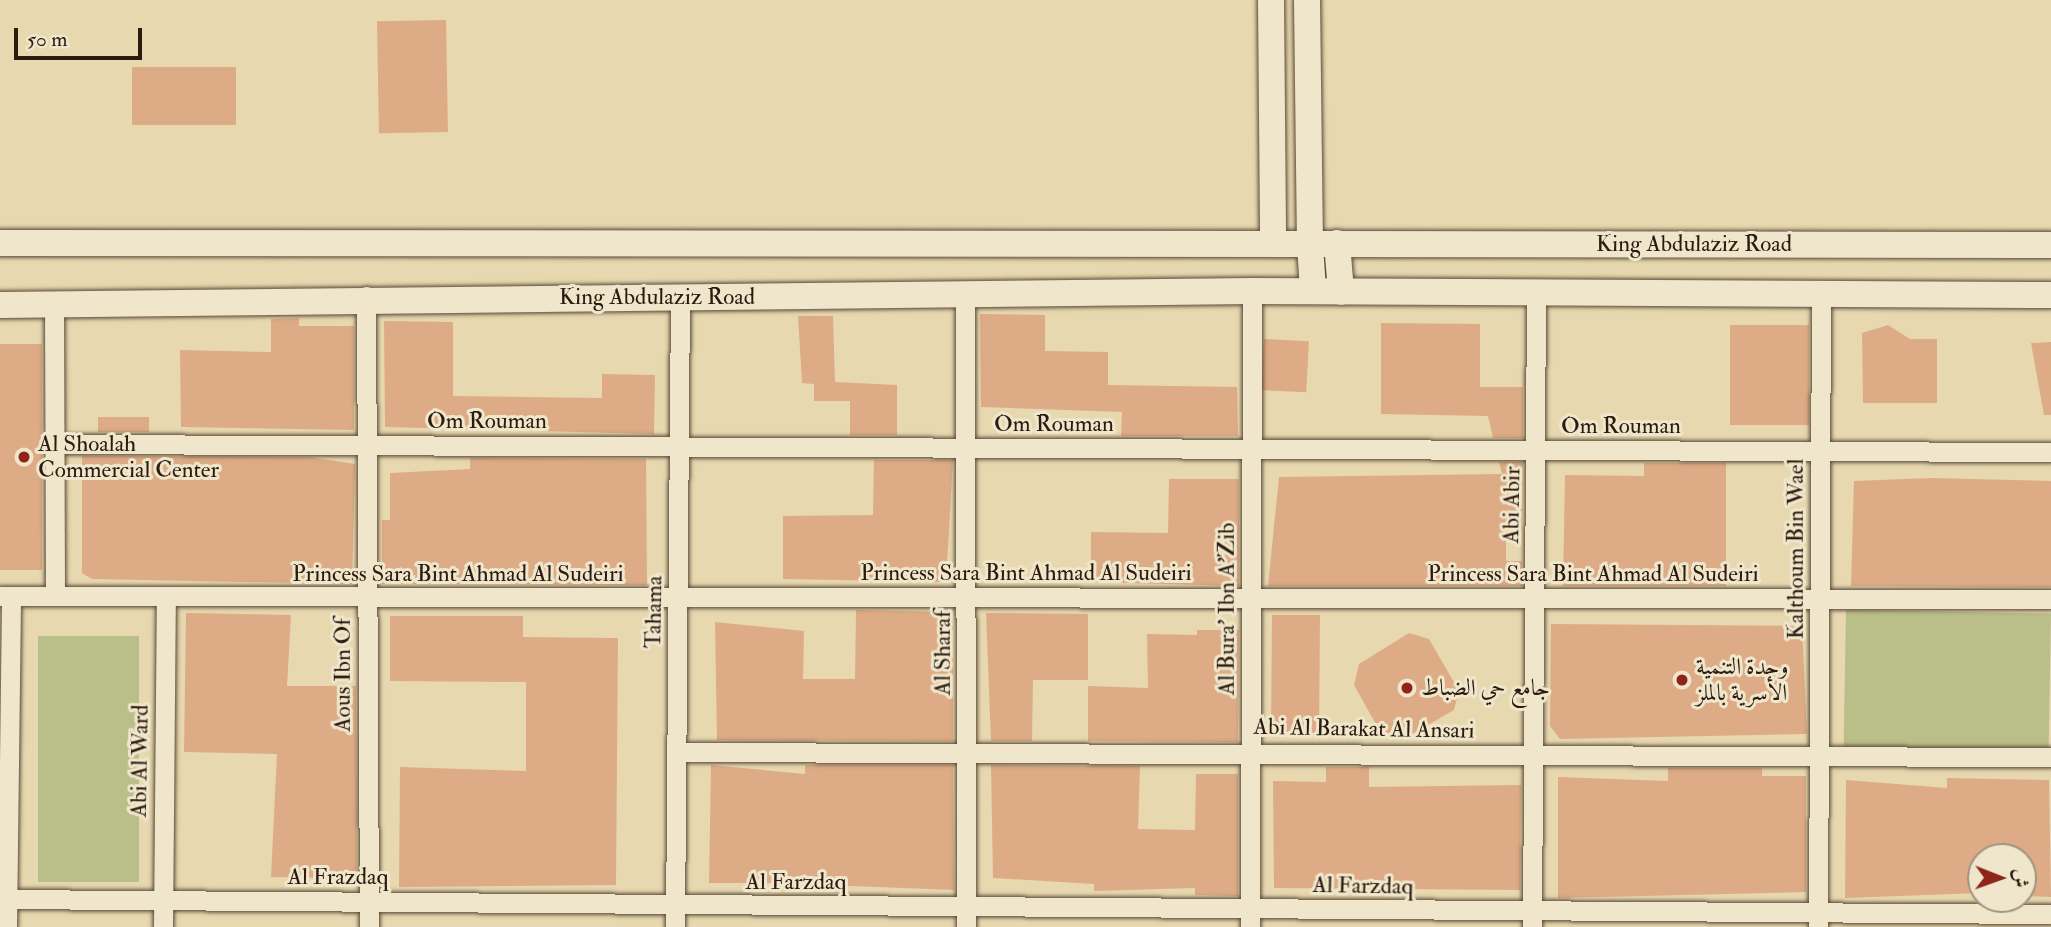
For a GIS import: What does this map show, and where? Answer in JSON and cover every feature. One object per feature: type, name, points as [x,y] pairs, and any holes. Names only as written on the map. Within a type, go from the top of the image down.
[{"type":"main road","points":[[1271,0],[1273,244]]},
{"type":"main road","points":[[1307,0],[1313,291]]},
{"type":"main road","name":"King Abdulaziz Road","points":[[0,243],[2051,245]]},
{"type":"main road","points":[[1337,243],[1341,292]]},
{"type":"main road","name":"King Abdulaziz Road","points":[[0,304],[54,305],[366,296],[680,297],[1252,290],[1821,298],[2051,295]]},
{"type":"street","name":"Al Bura' Ibn A'Zib","points":[[1250,918],[1252,290]]},
{"type":"street","name":"Abi Abir","points":[[1532,919],[1536,293]]},
{"type":"street","name":"Al Sharaf","points":[[965,295],[970,448],[967,927]]},
{"type":"street","name":"Aous Ibn Of","points":[[366,296],[369,927]]},
{"type":"street","name":"Tahama","points":[[675,927],[681,447],[680,297]]},
{"type":"street","name":"Kalthoum Bin Wael","points":[[1818,920],[1821,298]]},
{"type":"street","points":[[54,305],[57,444],[55,596]]},
{"type":"street","name":"Om Rouman","points":[[57,444],[2051,452]]},
{"type":"street","points":[[6,596],[3,899],[7,927]]},
{"type":"street","name":"Princess Sara Bint Ahmad Al Sudeiri","points":[[6,596],[367,600],[679,597],[2051,599]]},
{"type":"street","name":"Abi Al Ward","points":[[163,927],[166,596]]},
{"type":"street","name":"Abi Al Barakat Al Ansari","points":[[676,752],[1252,751],[1533,756],[2051,757]]},
{"type":"street","name":"Al Frazdaq","points":[[3,899],[675,906]]},
{"type":"street","name":"Al Farzdaq","points":[[675,906],[967,907],[1250,918],[1818,920],[2051,914]]},
{"type":"green space","points":[[1846,610],[2051,614],[2049,751],[1844,747]]},
{"type":"green space","points":[[38,636],[139,636],[139,882],[38,882]]},
{"type":"building","points":[[446,20],[448,132],[379,133],[377,21]]},
{"type":"building","points":[[132,67],[236,67],[236,125],[132,125]]},
{"type":"building","points":[[980,314],[1045,315],[1045,351],[1108,352],[1108,385],[1237,387],[1238,436],[1121,436],[1122,412],[981,407]]},
{"type":"building","points":[[798,316],[833,316],[835,382],[897,385],[897,435],[850,435],[850,401],[814,401],[814,384],[802,383]]},
{"type":"building","points":[[299,318],[299,326],[354,326],[354,430],[181,427],[180,350],[271,352],[271,319]]},
{"type":"building","points":[[384,321],[453,322],[453,396],[602,398],[602,374],[655,375],[654,434],[385,427]]},
{"type":"building","points":[[1381,323],[1480,324],[1480,387],[1523,387],[1523,438],[1493,438],[1488,416],[1381,414]]},
{"type":"building","points":[[1730,325],[1809,325],[1809,425],[1730,425]]},
{"type":"building","points":[[1888,325],[1910,339],[1937,339],[1937,403],[1863,403],[1862,333]]},
{"type":"building","points":[[1264,339],[1309,341],[1306,392],[1261,390]]},
{"type":"building","points":[[2051,342],[2051,415],[2044,415],[2031,343]]},
{"type":"building","name":"Al Shoalah Commercial Center","points":[[0,344],[42,344],[42,570],[0,570]]},
{"type":"building","points":[[98,417],[149,417],[149,432],[98,432]]},
{"type":"building","points":[[82,456],[309,457],[355,464],[352,584],[92,579],[82,573]]},
{"type":"building","points":[[470,458],[646,459],[647,585],[382,584],[382,520],[390,520],[390,473],[470,469]]},
{"type":"building","points":[[874,460],[953,460],[946,582],[783,579],[783,516],[873,515]]},
{"type":"building","points":[[1499,462],[1523,462],[1522,531],[1506,531],[1506,561],[1522,561],[1522,586],[1268,586],[1279,477],[1502,474]]},
{"type":"building","points":[[1644,463],[1726,463],[1726,586],[1563,586],[1565,475],[1644,476]]},
{"type":"building","points":[[1931,478],[2051,481],[2051,587],[1851,586],[1854,481]]},
{"type":"building","points":[[1169,479],[1239,479],[1239,586],[1091,582],[1091,532],[1168,533]]},
{"type":"building","points":[[856,610],[953,612],[953,741],[717,740],[715,622],[804,631],[803,679],[855,679]]},
{"type":"building","points":[[186,613],[291,615],[287,686],[356,686],[357,878],[271,877],[277,754],[184,752]]},
{"type":"building","points":[[986,613],[1088,614],[1088,680],[1033,680],[1032,741],[991,741]]},
{"type":"building","points":[[1272,615],[1320,615],[1319,736],[1279,734],[1271,728]]},
{"type":"building","points":[[390,616],[523,616],[523,637],[618,638],[616,885],[399,887],[400,767],[526,771],[526,682],[390,681]]},
{"type":"building","name":"وحدة التنمية الأسرية بالملز","points":[[1551,624],[1802,626],[1807,734],[1560,739],[1550,726]]},
{"type":"building","points":[[1197,630],[1239,630],[1238,742],[1088,741],[1088,686],[1148,688],[1147,634],[1197,635]]},
{"type":"building","name":"جامع حي الضباط","points":[[1409,633],[1429,639],[1459,691],[1454,710],[1402,740],[1382,735],[1354,685],[1359,664]]},
{"type":"building","points":[[711,765],[805,774],[805,765],[953,765],[954,890],[851,886],[811,891],[811,883],[709,883]]},
{"type":"building","points":[[991,765],[1140,766],[1138,829],[1195,830],[1196,774],[1238,774],[1238,896],[1195,895],[1195,888],[1094,891],[1094,884],[993,878]]},
{"type":"building","points":[[1326,767],[1369,767],[1369,787],[1521,785],[1520,890],[1274,888],[1273,781],[1326,782]]},
{"type":"building","points":[[1668,768],[1762,768],[1762,776],[1806,776],[1806,892],[1558,898],[1558,777],[1668,781]]},
{"type":"building","points":[[1947,778],[2049,780],[2051,897],[2037,896],[2037,843],[1967,843],[1967,894],[1845,898],[1846,780],[1947,788]]},
{"type":"place","name":"Al Shoalah Commercial Center","points":[[24,457]]},
{"type":"place","name":"وحدة التنمية الأسرية بالملز","points":[[1682,680]]},
{"type":"place","name":"جامع حي الضباط","points":[[1407,688]]}]
